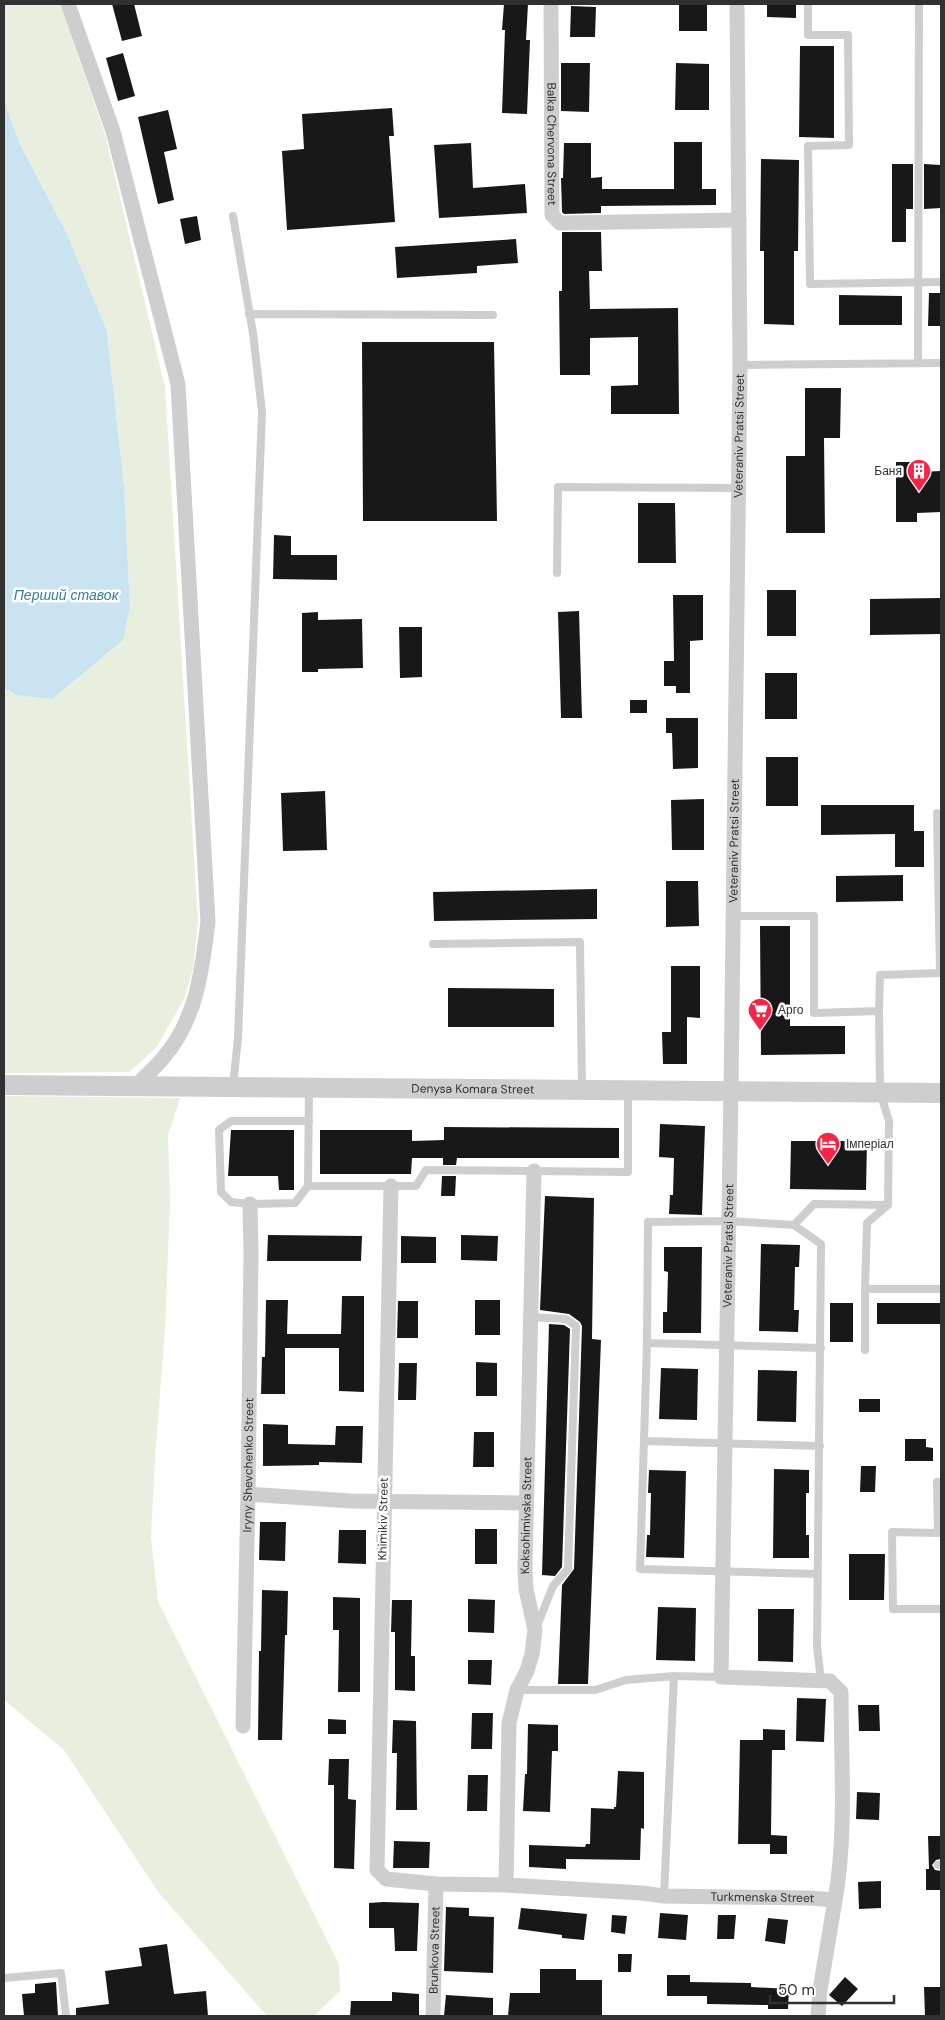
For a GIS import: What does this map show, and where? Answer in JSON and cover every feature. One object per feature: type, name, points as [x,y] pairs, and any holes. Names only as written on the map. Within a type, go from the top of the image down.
[{"type":"street","points":[[68,4],[113,131],[178,384],[208,922],[202,972],[194,1005],[184,1027],[164,1057],[137,1084]]},
{"type":"street","name":"Balka Chervona Street","points":[[551,4],[552,215],[560,222],[739,220]]},
{"type":"street","name":"Veteraniv Pratsi Street","points":[[720,1677],[729,1221],[739,488],[740,365],[737,4]]},
{"type":"street","name":"Denysa Komara Street","points":[[4,1085],[137,1084],[183,1088],[941,1093]]},
{"type":"street","name":"Koksohimivska Street","points":[[506,1885],[509,1723],[517,1690],[527,1671],[532,1654],[535,1630],[526,1589],[524,1569],[534,1171]]},
{"type":"street","name":"Khimikiv Street","points":[[378,1852],[391,1186]]},
{"type":"street","name":"Iryny Shevchenko Street","points":[[243,1726],[248,1494],[250,1204]]},
{"type":"street","points":[[248,1494],[350,1501],[526,1503]]},
{"type":"street","points":[[720,1677],[830,1681],[841,1692],[841,1870],[820,1990],[818,2016]]},
{"type":"street","name":"Turkmenska Street","points":[[378,1852],[377,1870],[386,1879],[436,1884],[506,1885],[664,1896],[836,1900]]},
{"type":"street","name":"Brunkova Street","points":[[434,2016],[436,1884]]},
{"type":"lane","points":[[808,4],[808,35],[848,35],[849,146],[808,146],[810,284],[941,282]]},
{"type":"lane","points":[[918,363],[920,4]]},
{"type":"lane","points":[[232,1088],[239,1018],[262,412],[233,216]]},
{"type":"lane","points":[[249,314],[493,315]]},
{"type":"lane","points":[[740,365],[941,363]]},
{"type":"lane","points":[[557,573],[558,487],[739,488]]},
{"type":"lane","points":[[888,1205],[889,1122],[880,1092],[880,975],[940,973],[937,813]]},
{"type":"lane","points":[[733,916],[814,916],[814,1013],[879,1012]]},
{"type":"lane","points":[[433,944],[580,942],[582,1090]]},
{"type":"lane","points":[[309,1088],[309,1121],[308,1186],[295,1203],[250,1204],[231,1202],[221,1192],[219,1130],[232,1121],[309,1121]]},
{"type":"lane","points":[[308,1186],[416,1186],[426,1170],[628,1172],[628,1090]]},
{"type":"lane","points":[[794,1225],[814,1204],[888,1205]]},
{"type":"lane","points":[[865,1350],[866,1223],[888,1205]]},
{"type":"lane","points":[[817,1574],[640,1569],[645,1441],[648,1222],[729,1221],[794,1225],[821,1244],[817,1574],[817,1646],[821,1681]]},
{"type":"lane","points":[[865,1289],[941,1289]]},
{"type":"lane","points":[[531,1317],[566,1319],[576,1326],[568,1569],[553,1586],[535,1630]]},
{"type":"lane","points":[[647,1343],[821,1348]]},
{"type":"lane","points":[[645,1441],[820,1446]]},
{"type":"lane","points":[[941,1482],[937,1482],[938,1533],[892,1532],[894,1609],[941,1609]]},
{"type":"lane","points":[[517,1690],[595,1690],[626,1680],[674,1676],[720,1677]]},
{"type":"lane","points":[[664,1896],[674,1676]]},
{"type":"lane","points":[[4,1978],[62,1973],[66,2016]]},
{"type":"green space","points":[[4,4],[60,4],[105,134],[165,387],[198,922],[193,969],[184,999],[156,1048],[129,1072],[4,1073],[4,688],[16,695],[130,606],[124,486],[107,331],[67,234],[20,144],[4,101]]},
{"type":"green space","points":[[4,1096],[180,1098],[168,1135],[170,1204],[165,1329],[151,1537],[158,1601],[339,1964],[340,1991],[314,2016],[267,2016],[159,1893],[64,1750],[4,1700]]},
{"type":"water","name":"Перший ставок","points":[[4,101],[20,144],[67,234],[107,331],[124,486],[130,606],[123,640],[52,699],[16,695],[4,688]]},
{"type":"building","points":[[112,4],[134,4],[142,36],[122,41]]},
{"type":"building","points":[[504,4],[528,4],[526,40],[530,40],[527,114],[502,113],[505,30],[502,30]]},
{"type":"building","points":[[679,4],[707,4],[707,31],[679,31]]},
{"type":"building","points":[[767,4],[796,4],[796,18],[767,17]]},
{"type":"building","points":[[571,6],[596,7],[595,37],[570,37]]},
{"type":"building","points":[[800,46],[834,46],[834,138],[799,137]]},
{"type":"building","points":[[123,53],[135,96],[118,101],[106,58]]},
{"type":"building","points":[[561,63],[590,63],[589,112],[561,111]]},
{"type":"building","points":[[676,63],[709,64],[709,110],[675,110]]},
{"type":"building","points":[[392,108],[394,136],[389,136],[395,222],[287,230],[282,151],[304,149],[302,114]]},
{"type":"building","points":[[168,110],[177,149],[164,152],[174,200],[158,204],[138,117]]},
{"type":"building","points":[[674,142],[702,142],[702,189],[716,189],[716,205],[601,206],[601,213],[564,214],[562,212],[561,178],[563,178],[564,143],[591,143],[591,178],[602,177],[602,189],[674,189]]},
{"type":"building","points":[[471,143],[473,188],[525,184],[527,213],[439,218],[434,145]]},
{"type":"building","points":[[761,159],[799,160],[798,251],[794,251],[794,325],[764,324],[764,251],[760,251]]},
{"type":"building","points":[[892,164],[913,164],[913,209],[906,209],[906,242],[892,242]]},
{"type":"building","points":[[924,164],[941,165],[941,208],[924,209]]},
{"type":"building","points":[[197,216],[201,240],[185,244],[180,219]]},
{"type":"building","points":[[562,232],[601,232],[602,271],[589,271],[590,309],[678,308],[679,414],[611,414],[611,386],[638,385],[638,337],[590,338],[590,375],[560,375],[559,291],[562,291]]},
{"type":"building","points":[[516,239],[518,263],[477,266],[477,273],[397,278],[395,247]]},
{"type":"building","points":[[929,293],[941,293],[941,326],[928,326]]},
{"type":"building","points":[[839,295],[902,296],[902,325],[839,325]]},
{"type":"building","points":[[362,342],[494,342],[497,521],[363,521]]},
{"type":"building","points":[[805,388],[841,388],[840,438],[824,438],[825,533],[786,533],[786,456],[805,456]]},
{"type":"building","name":"Баня","points":[[896,462],[920,462],[920,472],[941,471],[941,512],[917,513],[917,522],[896,522]]},
{"type":"building","points":[[638,503],[675,503],[676,563],[638,563]]},
{"type":"building","points":[[274,535],[291,536],[291,555],[337,555],[337,580],[273,579]]},
{"type":"building","points":[[767,590],[796,590],[796,636],[767,636]]},
{"type":"building","points":[[673,595],[703,595],[703,640],[690,641],[690,693],[676,693],[676,686],[664,686],[664,661],[674,661]]},
{"type":"building","points":[[941,598],[941,634],[870,635],[870,599]]},
{"type":"building","points":[[579,611],[582,718],[561,718],[558,612]]},
{"type":"building","points":[[318,612],[318,620],[362,619],[363,668],[318,669],[318,672],[302,672],[302,613]]},
{"type":"building","points":[[399,627],[422,627],[422,677],[400,678]]},
{"type":"building","points":[[765,673],[797,673],[797,719],[765,719]]},
{"type":"building","points":[[630,700],[647,700],[647,713],[630,713]]},
{"type":"building","points":[[666,718],[698,718],[698,768],[673,769],[672,733],[666,733]]},
{"type":"building","points":[[766,757],[798,757],[798,806],[766,806]]},
{"type":"building","points":[[325,791],[327,850],[283,851],[281,793]]},
{"type":"building","points":[[704,799],[704,850],[672,850],[671,800]]},
{"type":"building","points":[[821,805],[914,805],[914,831],[924,831],[924,867],[895,867],[895,834],[821,835]]},
{"type":"building","points":[[903,875],[903,901],[836,902],[836,876]]},
{"type":"building","points":[[666,881],[698,881],[699,926],[666,927]]},
{"type":"building","points":[[597,889],[597,919],[434,921],[433,892]]},
{"type":"building","points":[[760,926],[790,926],[790,1026],[845,1026],[845,1054],[761,1055]]},
{"type":"building","points":[[671,966],[700,966],[700,1018],[687,1017],[687,1064],[663,1064],[662,1032],[671,1032]]},
{"type":"building","points":[[448,988],[554,989],[554,1027],[448,1027]]},
{"type":"building","points":[[660,1124],[705,1126],[702,1215],[669,1214],[670,1195],[673,1195],[674,1158],[659,1157]]},
{"type":"building","points":[[444,1127],[619,1128],[619,1158],[457,1158],[456,1165],[443,1165],[443,1158],[412,1158],[411,1174],[320,1174],[320,1130],[412,1130],[412,1141],[444,1140]]},
{"type":"building","points":[[231,1130],[294,1130],[294,1190],[279,1190],[278,1176],[228,1176]]},
{"type":"building","name":"Імперіал","points":[[791,1141],[867,1141],[866,1190],[790,1189]]},
{"type":"building","points":[[442,1176],[456,1176],[455,1196],[441,1196]]},
{"type":"building","points":[[545,1196],[594,1198],[592,1339],[601,1340],[588,1684],[558,1684],[562,1585],[574,1569],[582,1326],[580,1322],[569,1314],[540,1310]]},
{"type":"building","points":[[268,1235],[362,1236],[361,1261],[267,1261]]},
{"type":"building","points":[[461,1235],[498,1236],[497,1261],[461,1260]]},
{"type":"building","points":[[401,1236],[436,1237],[436,1263],[401,1263]]},
{"type":"building","points":[[761,1244],[800,1245],[799,1267],[795,1267],[794,1310],[799,1310],[798,1332],[759,1331]]},
{"type":"building","points":[[664,1247],[702,1247],[701,1333],[663,1333],[663,1312],[667,1312],[668,1272],[664,1271]]},
{"type":"building","points":[[342,1296],[364,1296],[364,1392],[339,1391],[339,1348],[285,1348],[285,1394],[261,1394],[262,1357],[265,1357],[266,1300],[288,1300],[287,1334],[341,1334]]},
{"type":"building","points":[[475,1300],[500,1300],[500,1335],[475,1335]]},
{"type":"building","points":[[398,1301],[418,1301],[418,1338],[397,1338]]},
{"type":"building","points":[[830,1303],[853,1303],[853,1342],[830,1342]]},
{"type":"building","points":[[877,1303],[941,1303],[941,1324],[877,1324]]},
{"type":"building","points":[[549,1324],[564,1325],[570,1329],[562,1567],[555,1576],[542,1575]]},
{"type":"building","points":[[476,1362],[497,1363],[497,1396],[476,1396]]},
{"type":"building","points":[[399,1363],[417,1363],[416,1400],[398,1400]]},
{"type":"building","points":[[661,1368],[698,1369],[697,1420],[659,1419]]},
{"type":"building","points":[[758,1370],[797,1371],[796,1422],[757,1421]]},
{"type":"building","points":[[859,1399],[880,1399],[880,1412],[859,1412]]},
{"type":"building","points":[[263,1424],[288,1425],[288,1444],[335,1445],[336,1426],[363,1426],[362,1463],[319,1462],[319,1465],[263,1466]]},
{"type":"building","points":[[474,1432],[494,1432],[494,1467],[473,1467]]},
{"type":"building","points":[[905,1439],[926,1439],[926,1447],[933,1448],[933,1461],[905,1461]]},
{"type":"building","points":[[861,1466],[876,1466],[875,1492],[860,1492]]},
{"type":"building","points":[[774,1469],[809,1470],[809,1493],[806,1493],[806,1535],[809,1535],[809,1558],[773,1558]]},
{"type":"building","points":[[649,1470],[686,1471],[684,1558],[646,1557],[647,1535],[650,1535],[651,1493],[648,1493]]},
{"type":"building","points":[[260,1522],[286,1522],[285,1561],[259,1560]]},
{"type":"building","points":[[475,1529],[497,1529],[497,1564],[475,1564]]},
{"type":"building","points":[[339,1530],[366,1530],[366,1564],[338,1563]]},
{"type":"building","points":[[849,1554],[885,1554],[884,1600],[849,1600]]},
{"type":"building","points":[[262,1590],[288,1591],[282,1740],[258,1740]]},
{"type":"building","points":[[333,1597],[360,1598],[360,1692],[338,1692],[339,1630],[333,1630]]},
{"type":"building","points":[[468,1599],[495,1600],[494,1633],[468,1632]]},
{"type":"building","points":[[392,1600],[412,1600],[411,1656],[415,1656],[415,1691],[395,1690],[395,1632],[391,1632]]},
{"type":"building","points":[[658,1607],[696,1608],[695,1661],[656,1660]]},
{"type":"building","points":[[758,1609],[794,1609],[793,1662],[758,1661]]},
{"type":"building","points":[[468,1660],[492,1660],[491,1685],[468,1684]]},
{"type":"building","points":[[797,1698],[826,1699],[824,1742],[796,1741]]},
{"type":"building","points":[[858,1705],[879,1705],[880,1731],[859,1731]]},
{"type":"building","points":[[472,1713],[493,1713],[492,1749],[471,1749]]},
{"type":"building","points":[[328,1719],[346,1720],[346,1734],[328,1734]]},
{"type":"building","points":[[393,1720],[416,1721],[417,1810],[396,1810],[397,1753],[392,1753]]},
{"type":"building","points":[[528,1724],[558,1725],[558,1751],[552,1751],[550,1812],[523,1811],[525,1774],[527,1774]]},
{"type":"building","points":[[763,1729],[785,1730],[785,1750],[772,1750],[771,1835],[787,1836],[787,1854],[770,1854],[770,1844],[738,1844],[740,1740],[763,1740]]},
{"type":"building","points":[[329,1759],[349,1759],[348,1799],[356,1800],[354,1869],[334,1868],[334,1785],[328,1785]]},
{"type":"building","points":[[618,1771],[644,1772],[644,1829],[641,1828],[640,1860],[566,1859],[566,1869],[529,1867],[529,1845],[585,1847],[586,1844],[590,1844],[591,1808],[614,1809],[616,1807]]},
{"type":"building","points":[[468,1775],[488,1775],[487,1811],[467,1811]]},
{"type":"building","points":[[857,1792],[880,1793],[879,1820],[856,1819]]},
{"type":"building","points":[[928,1836],[941,1836],[941,1859],[936,1860],[932,1865],[935,1870],[941,1871],[941,1890],[926,1890],[926,1869],[929,1869]]},
{"type":"building","points":[[394,1841],[430,1842],[429,1868],[393,1868]]},
{"type":"building","points":[[881,1881],[881,1908],[859,1909],[858,1882]]},
{"type":"building","points":[[369,1903],[419,1903],[417,1951],[395,1951],[394,1928],[369,1928]]},
{"type":"building","points":[[446,1907],[469,1908],[469,1916],[494,1917],[493,1973],[444,1971]]},
{"type":"building","points":[[521,1908],[587,1914],[584,1940],[562,1938],[562,1935],[518,1929]]},
{"type":"building","points":[[660,1913],[688,1915],[686,1940],[658,1938]]},
{"type":"building","points":[[612,1915],[627,1916],[625,1934],[611,1932]]},
{"type":"building","points":[[718,1915],[736,1915],[734,1939],[717,1939]]},
{"type":"building","points":[[768,1918],[788,1920],[785,1944],[765,1941]]},
{"type":"building","points":[[167,1944],[174,1994],[206,1991],[208,2016],[76,2016],[76,2008],[109,2004],[105,1971],[142,1966],[139,1948]]},
{"type":"building","points":[[618,1954],[632,1954],[631,1972],[618,1972]]},
{"type":"building","points":[[540,1969],[576,1969],[576,1980],[602,1980],[602,2016],[508,2016],[510,1993],[540,1993]]},
{"type":"building","points":[[667,1975],[690,1975],[690,1982],[751,1983],[751,1987],[789,1989],[788,2009],[768,2009],[768,2005],[707,2004],[707,1996],[667,1996]]},
{"type":"building","points":[[845,1977],[858,1989],[842,2006],[829,1995]]},
{"type":"building","points":[[56,1982],[58,2016],[24,2016],[22,1994],[35,1993],[35,1984]]},
{"type":"building","points":[[924,1987],[940,1987],[941,2016],[925,2016]]},
{"type":"building","points":[[392,1992],[419,1994],[419,2015],[350,2016],[351,2001],[392,2001]]},
{"type":"building","points":[[446,1995],[493,1998],[493,2016],[444,2016]]},
{"type":"place","name":"Баня","points":[[919,492]]},
{"type":"place","name":"Арго","points":[[760,1031]]},
{"type":"place","name":"Імперіал","points":[[828,1165]]}]
